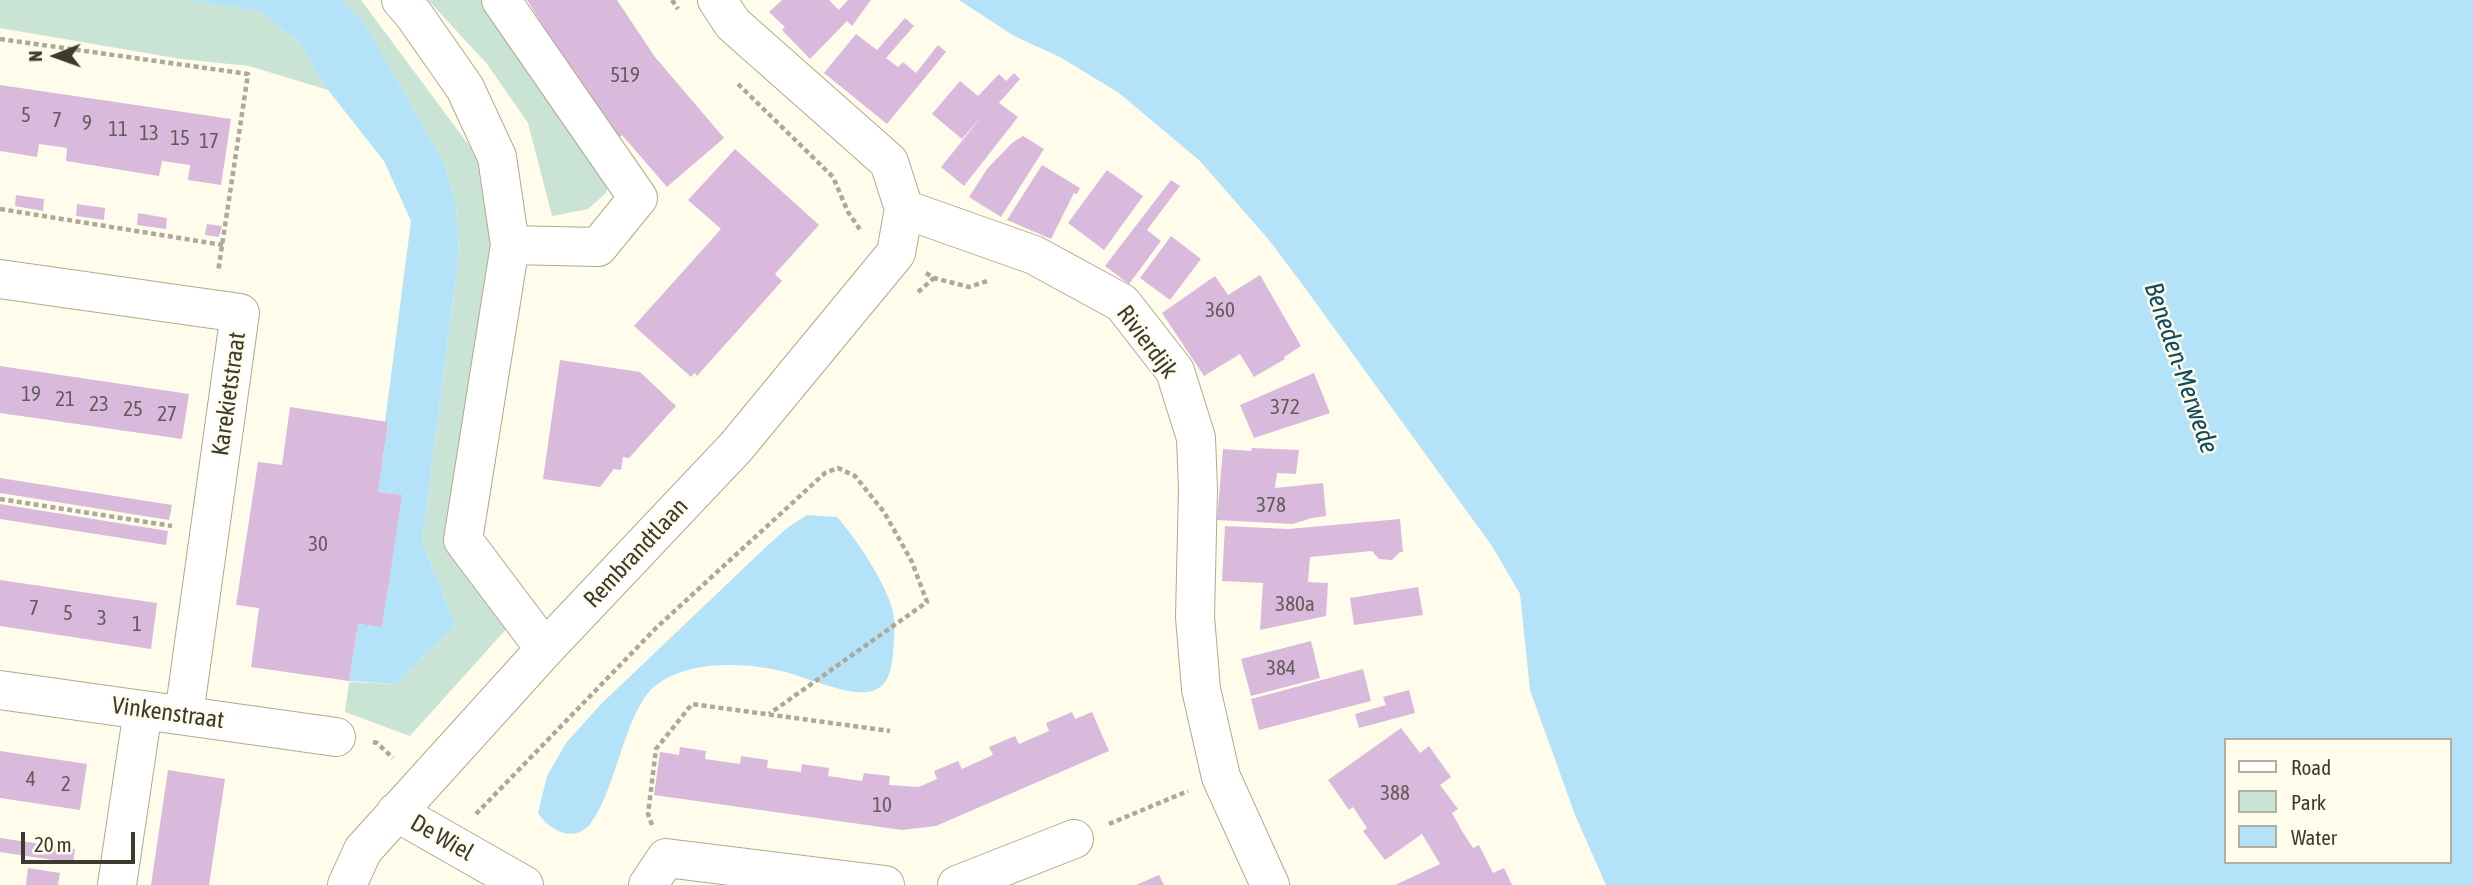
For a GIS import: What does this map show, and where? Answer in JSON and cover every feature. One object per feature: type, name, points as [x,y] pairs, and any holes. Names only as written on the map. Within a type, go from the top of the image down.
[{"type":"street","points":[[401,0],[465,88],[497,157],[510,245],[463,540],[545,649]]},
{"type":"street","points":[[501,0],[638,198],[598,247],[510,245]]},
{"type":"street","points":[[717,0],[733,24],[889,162],[904,209]]},
{"type":"street","name":"Rembrandtlaan","points":[[347,885],[363,850],[545,649],[736,447],[896,253],[904,209]]},
{"type":"street","name":"Rivierdijk","points":[[904,209],[1034,256],[1122,303],[1175,371],[1196,438],[1198,489],[1195,617],[1201,689],[1221,777],[1270,885]]},
{"type":"street","name":"Karekietstraat","points":[[0,279],[240,313],[184,715]]},
{"type":"street","name":"Vinkenstraat","points":[[0,690],[336,737]]},
{"type":"street","points":[[117,885],[143,710]]},
{"type":"street","name":"De Wiel","points":[[409,799],[448,843],[524,885]]},
{"type":"street","points":[[957,885],[1074,839]]},
{"type":"street","points":[[657,872],[885,885]]},
{"type":"path","points":[[672,0],[680,11]]},
{"type":"path","points":[[0,39],[248,74],[213,309]]},
{"type":"path","points":[[730,77],[833,177],[848,212],[865,238],[896,253]]},
{"type":"path","points":[[0,209],[223,245]]},
{"type":"path","points":[[448,843],[656,628],[825,473],[838,468],[855,475],[884,512],[912,562],[927,601],[769,714]]},
{"type":"path","points":[[0,499],[210,532]]},
{"type":"path","points":[[657,872],[648,814],[656,748],[692,704],[890,731]]},
{"type":"path","points":[[336,737],[377,743],[409,799]]},
{"type":"path","points":[[1074,839],[1221,777]]},
{"type":"green space","points":[[0,0],[187,0],[259,11],[298,41],[328,90],[249,66],[181,59],[0,28]]},
{"type":"green space","points":[[342,0],[361,0],[471,148],[494,200],[497,245],[457,538],[509,626],[410,736],[345,712],[349,682],[395,684],[456,625],[422,543],[459,253],[456,204],[444,163],[364,22]]},
{"type":"green space","points":[[428,0],[494,0],[611,171],[606,193],[588,209],[552,216],[528,123],[487,64]]},
{"type":"water","points":[[187,0],[342,0],[364,22],[444,163],[456,204],[459,252],[422,543],[456,625],[395,684],[349,681],[358,624],[382,627],[401,495],[378,492],[411,221],[384,161],[328,90],[298,41],[259,11]]},
{"type":"water","name":"Beneden-Merwede","points":[[959,0],[2473,0],[2473,885],[1606,885],[1575,815],[1530,690],[1520,594],[1492,546],[1269,240],[1200,161],[1119,93],[1060,57],[1014,36]]},
{"type":"water","points":[[807,515],[837,517],[880,579],[894,618],[892,660],[889,675],[881,687],[868,692],[844,690],[782,671],[743,665],[711,666],[680,672],[655,686],[644,698],[628,732],[607,792],[590,824],[584,830],[569,834],[549,825],[538,813],[547,776],[566,743],[600,705],[767,546]]},
{"type":"building","points":[[527,0],[617,0],[655,57],[724,138],[667,187],[588,99]]},
{"type":"building","points":[[782,0],[829,0],[839,10],[848,0],[871,0],[852,26],[847,21],[810,59],[782,30],[785,27],[769,12]]},
{"type":"building","points":[[905,18],[914,26],[886,58],[898,67],[903,62],[916,73],[938,45],[946,52],[887,124],[824,73],[856,34],[877,50]]},
{"type":"building","points":[[1014,73],[1020,79],[999,103],[1018,117],[964,186],[941,167],[982,116],[962,139],[932,114],[960,81],[978,96],[999,74],[1006,81]]},
{"type":"building","points":[[0,85],[231,119],[221,185],[188,180],[190,165],[162,161],[159,176],[66,161],[67,148],[39,144],[37,157],[0,151]]},
{"type":"building","points":[[1023,136],[1044,149],[1001,217],[969,197],[987,169],[1012,143]]},
{"type":"building","points":[[735,149],[819,225],[775,274],[782,281],[697,376],[695,373],[691,377],[634,326],[721,229],[688,200]]},
{"type":"building","points":[[1042,165],[1080,188],[1077,194],[1074,193],[1051,239],[1007,220]]},
{"type":"building","points":[[1107,170],[1143,196],[1104,250],[1068,223]]},
{"type":"building","points":[[1171,180],[1180,186],[1147,230],[1161,241],[1129,284],[1105,266]]},
{"type":"building","points":[[16,195],[44,199],[43,211],[15,206]]},
{"type":"building","points":[[77,204],[105,208],[104,220],[76,216]]},
{"type":"building","points":[[138,213],[167,218],[166,229],[137,225]]},
{"type":"building","points":[[207,224],[222,226],[219,237],[205,235]]},
{"type":"building","points":[[1171,236],[1201,259],[1170,300],[1140,278]]},
{"type":"building","points":[[1260,275],[1301,346],[1254,377],[1240,354],[1204,376],[1162,313],[1215,276],[1228,295]]},
{"type":"building","points":[[560,360],[640,372],[676,406],[629,458],[623,457],[621,470],[614,469],[600,487],[543,479]]},
{"type":"building","points":[[0,366],[189,394],[182,439],[0,413]]},
{"type":"building","points":[[1314,373],[1330,413],[1254,438],[1240,405]]},
{"type":"building","points":[[290,407],[388,422],[378,492],[402,495],[382,627],[358,624],[349,681],[251,667],[259,608],[236,605],[258,462],[282,465]]},
{"type":"building","points":[[1252,448],[1299,450],[1296,474],[1277,473],[1275,488],[1323,483],[1326,516],[1293,524],[1217,520],[1223,449],[1251,451]]},
{"type":"building","points":[[0,478],[172,505],[169,520],[0,493]]},
{"type":"building","points":[[0,504],[168,531],[166,545],[0,519]]},
{"type":"building","points":[[1400,519],[1403,552],[1392,560],[1379,559],[1372,551],[1310,557],[1308,582],[1328,583],[1326,616],[1260,630],[1263,583],[1222,581],[1225,526],[1288,529]]},
{"type":"building","points":[[0,580],[157,603],[151,649],[0,626]]},
{"type":"building","points":[[1418,587],[1423,615],[1354,625],[1350,598]]},
{"type":"building","points":[[1311,641],[1320,678],[1251,696],[1241,659]]},
{"type":"building","points":[[1363,669],[1371,701],[1259,730],[1251,699]]},
{"type":"building","points":[[1409,690],[1415,713],[1359,728],[1355,714],[1386,705],[1383,697]]},
{"type":"building","points":[[1072,712],[1075,719],[1092,712],[1109,751],[936,826],[902,830],[654,795],[660,752],[679,755],[680,747],[706,751],[705,759],[740,764],[741,756],[768,760],[767,768],[801,772],[802,764],[829,768],[828,776],[862,781],[864,773],[890,776],[889,785],[919,787],[937,779],[934,771],[958,761],[962,769],[993,755],[989,747],[1015,736],[1019,744],[1049,731],[1046,723]]},
{"type":"building","points":[[1401,728],[1420,753],[1429,746],[1451,777],[1440,785],[1458,809],[1452,813],[1462,831],[1473,848],[1479,845],[1493,873],[1504,868],[1512,885],[1395,885],[1440,864],[1422,834],[1385,860],[1363,831],[1367,828],[1353,807],[1349,810],[1328,780]]},
{"type":"building","points":[[0,751],[87,764],[80,810],[0,798]]},
{"type":"building","points":[[168,770],[225,779],[209,885],[151,885]]},
{"type":"building","points":[[0,838],[75,849],[73,863],[0,852]]},
{"type":"building","points":[[28,868],[60,873],[58,885],[26,885]]},
{"type":"building","points":[[1159,875],[1164,885],[1136,885]]}]
